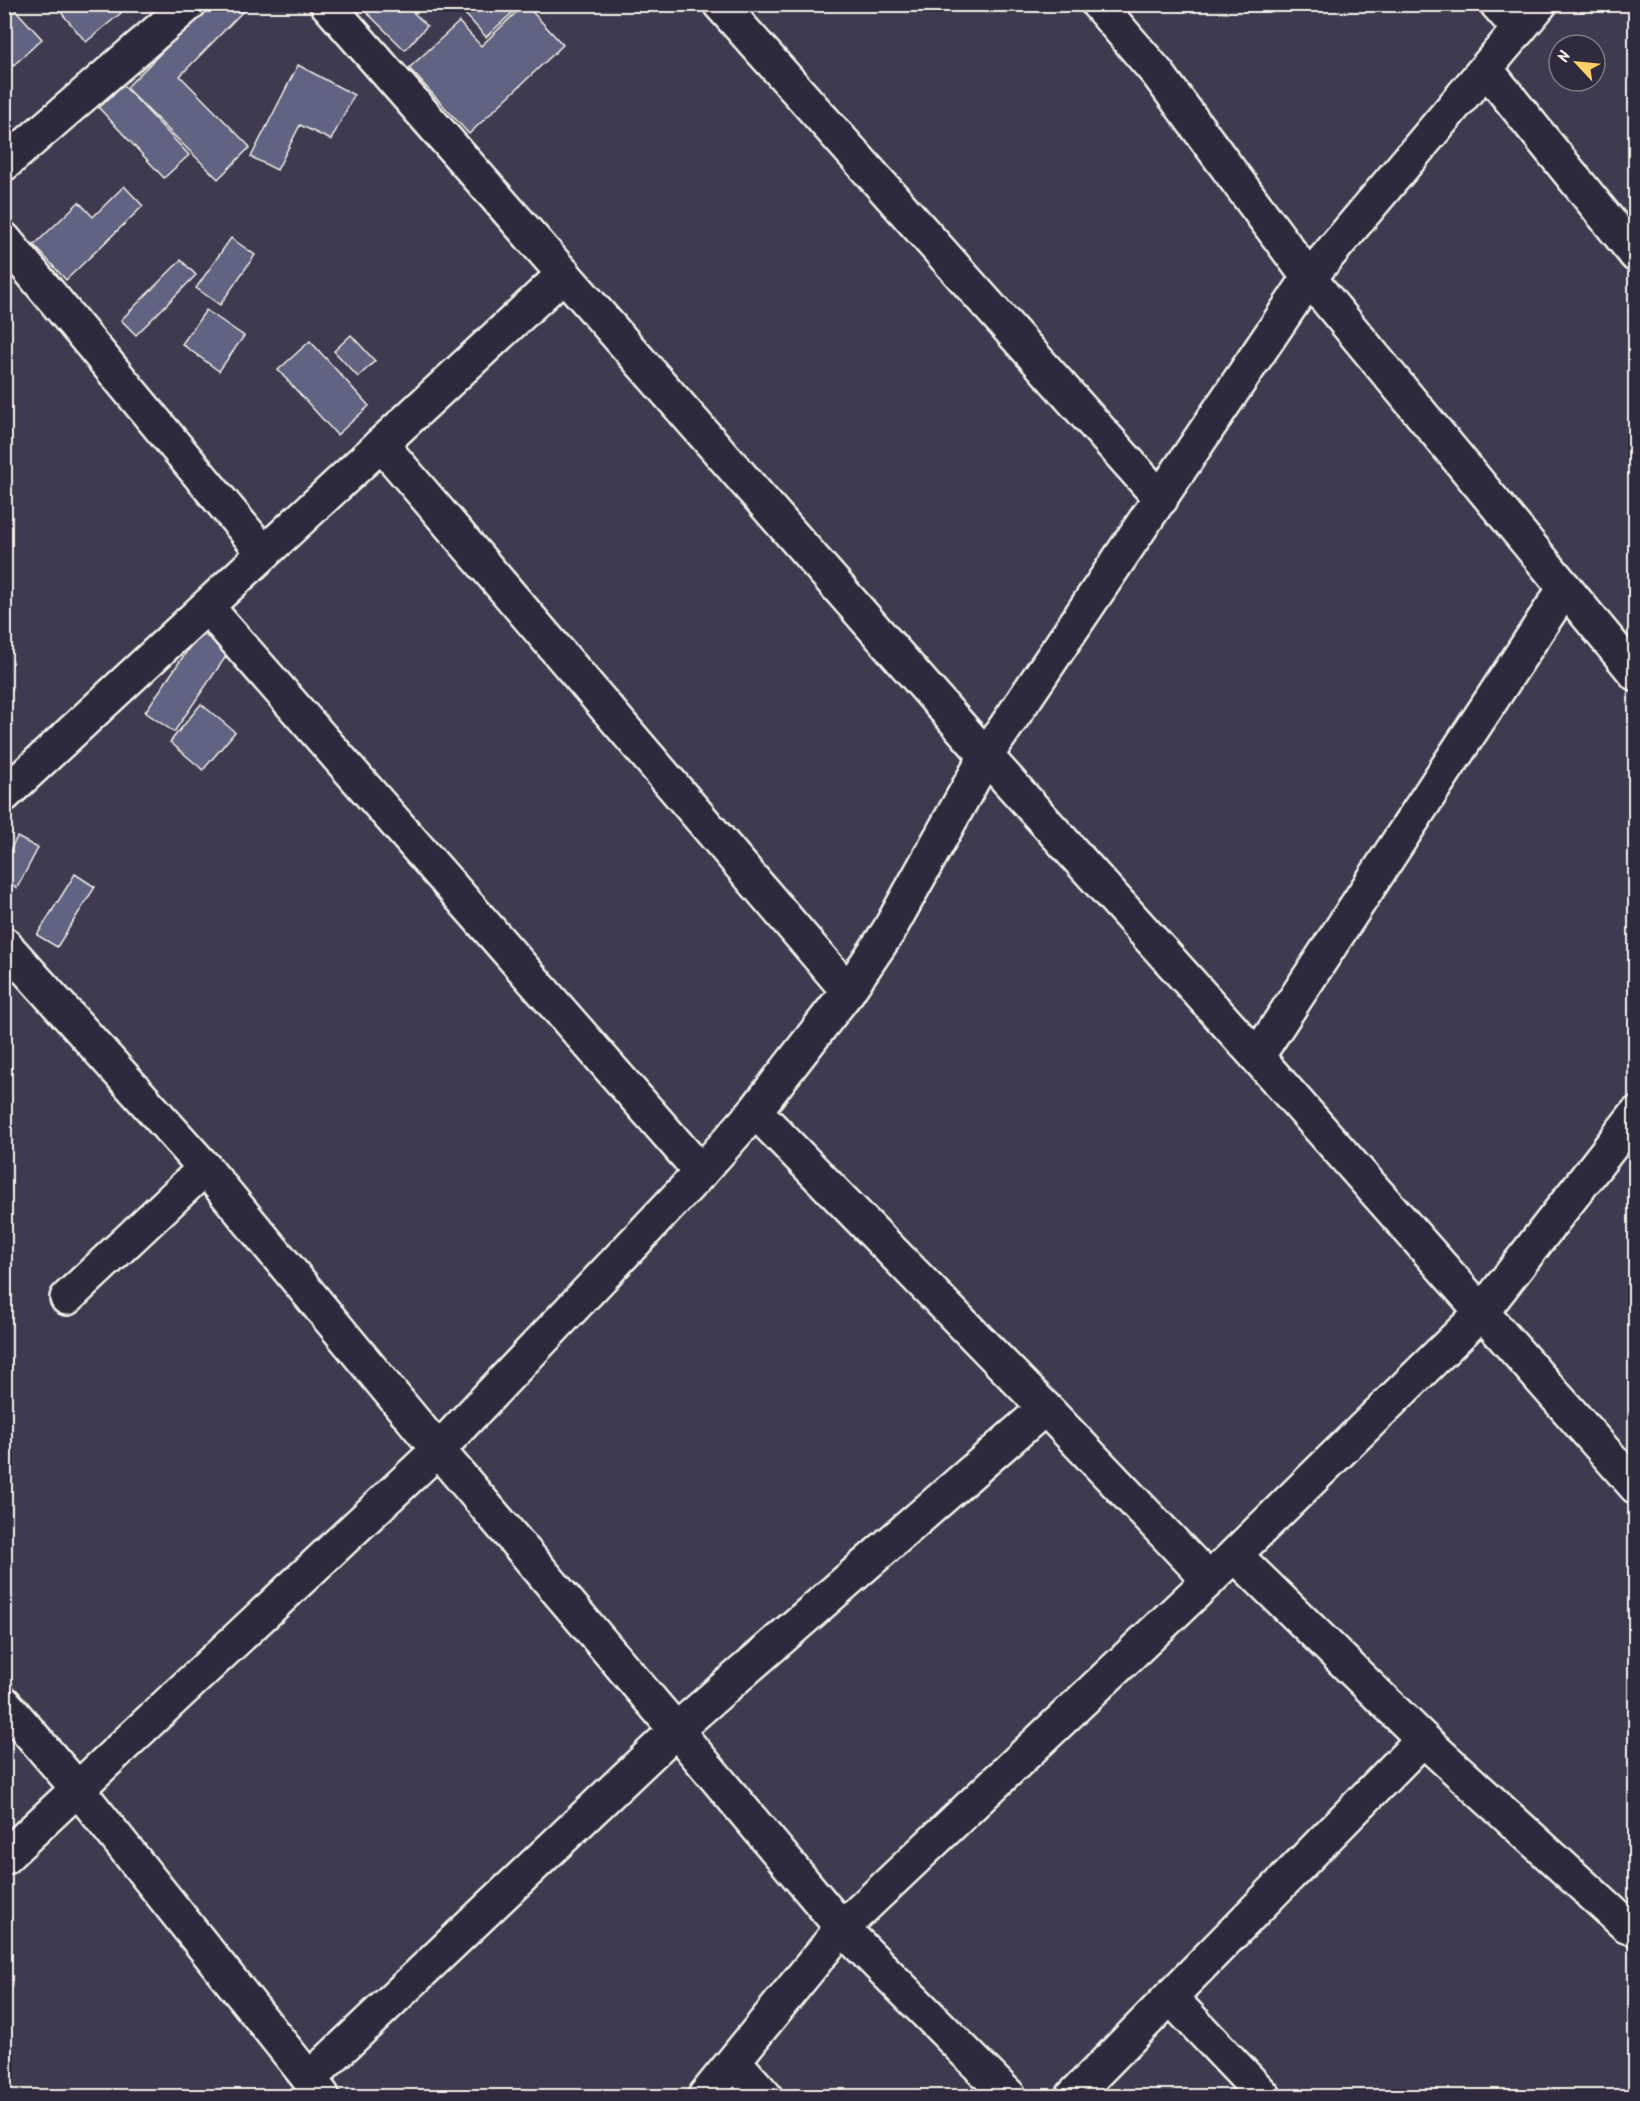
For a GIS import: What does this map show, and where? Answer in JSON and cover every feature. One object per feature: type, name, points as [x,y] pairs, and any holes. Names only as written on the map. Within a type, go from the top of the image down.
[{"type":"street","points":[[4,164],[189,4]]},
{"type":"street","points":[[327,4],[986,756],[1257,1057],[1635,1487]]},
{"type":"street","points":[[720,4],[1161,499]]},
{"type":"street","points":[[1098,4],[1158,74],[1309,278],[1635,674]]},
{"type":"street","points":[[1497,4],[1519,29]]},
{"type":"street","points":[[4,1858],[438,1450],[701,1172],[755,1111],[848,991],[888,932],[986,756],[1309,278],[1540,4]]},
{"type":"street","points":[[1486,69],[1635,255]]},
{"type":"street","points":[[4,238],[264,553]]},
{"type":"street","points":[[4,795],[564,274]]},
{"type":"street","points":[[381,444],[848,991]]},
{"type":"street","points":[[1257,1057],[1565,588]]},
{"type":"street","points":[[207,607],[701,1172]]},
{"type":"street","points":[[4,944],[205,1167],[438,1450],[842,1928],[1009,2097]]},
{"type":"street","points":[[755,1111],[1209,1580]]},
{"type":"street","points":[[705,2097],[842,1928],[1209,1580],[1481,1314],[1635,1114]]},
{"type":"street","points":[[67,1299],[205,1167]]},
{"type":"street","points":[[4,1703],[77,1788],[316,2088],[676,1730],[1045,1408]]},
{"type":"street","points":[[1235,1555],[1423,1739],[1626,1925],[1635,1929]]},
{"type":"street","points":[[1072,2097],[1423,1739]]},
{"type":"street","points":[[1170,1997],[1264,2097]]},
{"type":"street","points":[[734,2061],[765,2097]]},
{"type":"building","points":[[4,4],[10,4],[42,39],[4,74]]},
{"type":"building","points":[[54,4],[114,4],[121,13],[86,42]]},
{"type":"building","points":[[210,4],[250,4],[180,76],[250,147],[218,179],[126,88]]},
{"type":"building","points":[[358,4],[414,4],[410,9],[427,26],[405,50]]},
{"type":"building","points":[[456,4],[505,4],[513,12],[486,37]]},
{"type":"building","points":[[525,4],[563,45],[469,134],[409,68],[459,22],[481,46]]},
{"type":"building","points":[[298,65],[354,95],[331,140],[300,125],[277,170],[251,157]]},
{"type":"building","points":[[123,85],[189,155],[164,178],[99,108]]},
{"type":"building","points":[[124,186],[143,206],[66,280],[34,245],[79,202],[93,217]]},
{"type":"building","points":[[231,238],[255,255],[220,305],[196,288]]},
{"type":"building","points":[[181,260],[196,275],[136,335],[121,320]]},
{"type":"building","points":[[206,310],[244,336],[219,371],[182,344]]},
{"type":"building","points":[[351,335],[375,361],[358,377],[334,351]]},
{"type":"building","points":[[310,341],[369,406],[337,435],[278,370]]},
{"type":"building","points":[[200,632],[229,652],[174,732],[145,712]]},
{"type":"building","points":[[201,704],[235,732],[203,770],[170,742]]},
{"type":"building","points":[[17,837],[38,848],[17,888],[4,881],[4,861]]},
{"type":"building","points":[[75,874],[95,887],[57,947],[37,935]]}]
